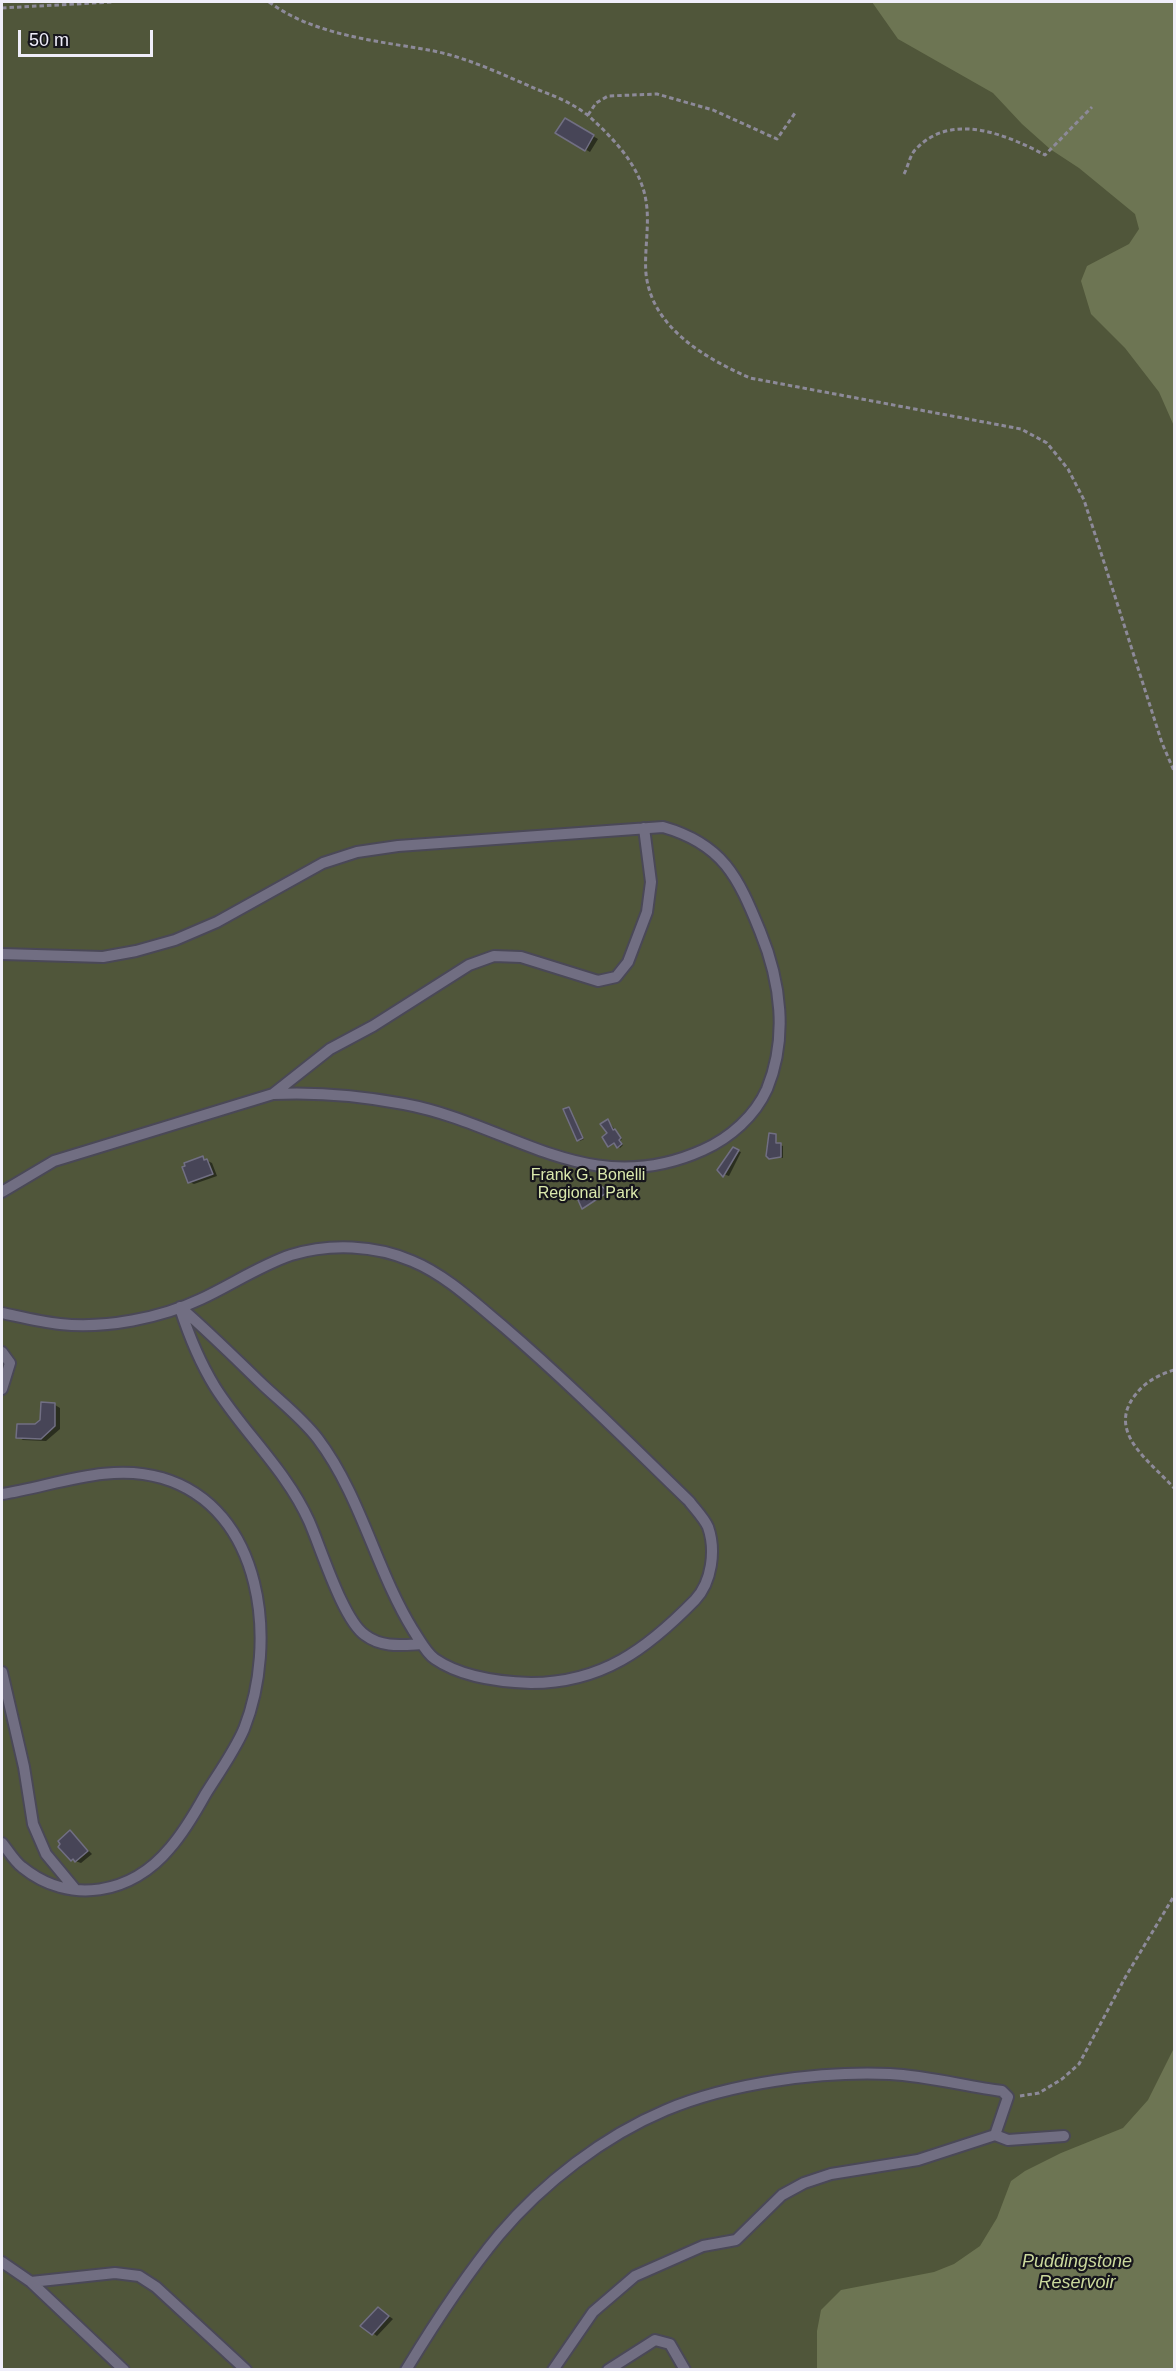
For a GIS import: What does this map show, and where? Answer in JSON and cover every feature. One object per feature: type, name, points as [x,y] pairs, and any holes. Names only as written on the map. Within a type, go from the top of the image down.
[{"type":"lane","points":[[2,954],[103,957],[175,940],[217,922],[323,863],[357,852],[398,846],[663,827],[689,835],[709,848],[733,873],[762,937],[773,974],[781,1039],[774,1071],[762,1101],[742,1125],[716,1145],[680,1161],[644,1169],[575,1162],[404,1104],[301,1093],[273,1094],[54,1161],[2,1192]]},
{"type":"lane","points":[[273,1094],[330,1049],[373,1026],[469,964],[494,956],[521,957],[598,981],[616,977],[628,962],[647,912],[651,882],[644,828]]},
{"type":"lane","points":[[2,1313],[61,1325],[134,1320],[180,1307],[291,1255],[322,1249],[354,1247],[385,1251],[413,1261],[470,1298],[554,1370],[689,1502],[708,1526],[712,1554],[709,1576],[700,1594],[654,1638],[625,1660],[599,1671],[557,1683],[514,1683],[482,1677],[453,1669],[433,1658],[401,1610],[354,1503],[318,1438],[180,1307]]},
{"type":"lane","points":[[180,1307],[194,1350],[216,1388],[272,1460],[308,1519],[350,1617],[364,1635],[387,1645],[422,1644]]},
{"type":"lane","points":[[2,1352],[10,1363],[2,1389]]},
{"type":"lane","points":[[2,1494],[104,1473],[134,1472],[163,1478],[198,1496],[218,1513],[249,1560],[257,1594],[261,1630],[259,1664],[244,1729],[191,1819],[170,1849],[149,1868],[127,1883],[99,1892],[75,1889],[47,1883],[20,1866],[2,1842]]},
{"type":"lane","points":[[2,1672],[24,1767],[33,1824],[46,1854],[75,1889]]},
{"type":"lane","points":[[406,2370],[499,2235],[538,2196],[608,2141],[666,2110],[743,2087],[814,2076],[891,2074],[1002,2091],[1008,2097],[995,2135]]},
{"type":"lane","points":[[553,2370],[593,2312],[634,2276],[703,2246],[736,2240],[782,2195],[804,2183],[831,2174],[918,2160],[995,2135],[1008,2140],[1064,2136]]},
{"type":"lane","points":[[2,2262],[32,2282],[124,2370]]},
{"type":"lane","points":[[32,2282],[115,2273],[139,2276],[156,2287],[246,2370]]},
{"type":"lane","points":[[608,2370],[655,2340],[670,2344],[685,2370]]},
{"type":"path","points":[[2,8],[112,2]]},
{"type":"path","points":[[269,2],[331,31],[393,45],[436,51],[498,72],[552,95],[588,115],[611,136],[633,165],[646,201],[646,275],[657,311],[711,361],[750,378],[1021,429],[1047,442],[1068,469],[1084,500],[1162,743],[1174,771]]},
{"type":"path","points":[[588,115],[596,103],[608,96],[657,94],[713,110],[777,139],[795,113]]},
{"type":"path","points":[[904,174],[914,150],[946,129],[974,129],[1018,141],[1045,155],[1092,107]]},
{"type":"path","points":[[1174,1370],[1164,1373],[1141,1388],[1129,1403],[1123,1422],[1129,1438],[1174,1488]]},
{"type":"path","points":[[1008,2097],[1039,2093],[1062,2079],[1079,2064],[1126,1976],[1174,1896]]},
{"type":"green space","name":"Frank G. Bonelli Regional Park","points":[[2,2],[1174,2],[1174,2369],[2,2369]]},
{"type":"water","points":[[872,2],[1174,2],[1174,426],[1159,392],[1125,348],[1091,314],[1081,281],[1087,266],[1129,244],[1139,229],[1135,214],[1079,168],[1050,149],[993,93],[898,39]]},
{"type":"water","name":"Puddingstone Reservoir","points":[[1174,2048],[1174,2369],[817,2369],[817,2331],[821,2310],[841,2290],[934,2272],[954,2264],[980,2246],[997,2218],[1011,2181],[1025,2171],[1061,2153],[1123,2128],[1148,2100]]},
{"type":"building","points":[[565,118],[594,135],[585,151],[555,133]]},
{"type":"building","points":[[569,1107],[583,1138],[577,1141],[563,1109]]},
{"type":"building","points":[[608,1119],[613,1130],[615,1129],[621,1138],[619,1140],[622,1144],[617,1148],[614,1143],[608,1147],[602,1137],[607,1133],[600,1124]]},
{"type":"building","points":[[769,1133],[776,1134],[776,1143],[781,1143],[781,1157],[769,1159],[766,1156]]},
{"type":"building","points":[[733,1147],[739,1150],[723,1177],[717,1170]]},
{"type":"building","points":[[203,1156],[204,1160],[207,1159],[213,1174],[188,1183],[182,1167],[185,1166],[184,1163]]},
{"type":"building","points":[[600,1185],[608,1192],[582,1209],[578,1200],[594,1192],[593,1190]]},
{"type":"building","points":[[41,1402],[55,1403],[55,1426],[41,1439],[16,1438],[17,1424],[35,1424],[40,1420]]},
{"type":"building","points":[[70,1830],[88,1851],[75,1862],[73,1859],[71,1861],[58,1847],[60,1844],[58,1841]]},
{"type":"building","points":[[378,2307],[389,2316],[372,2335],[360,2326]]}]
